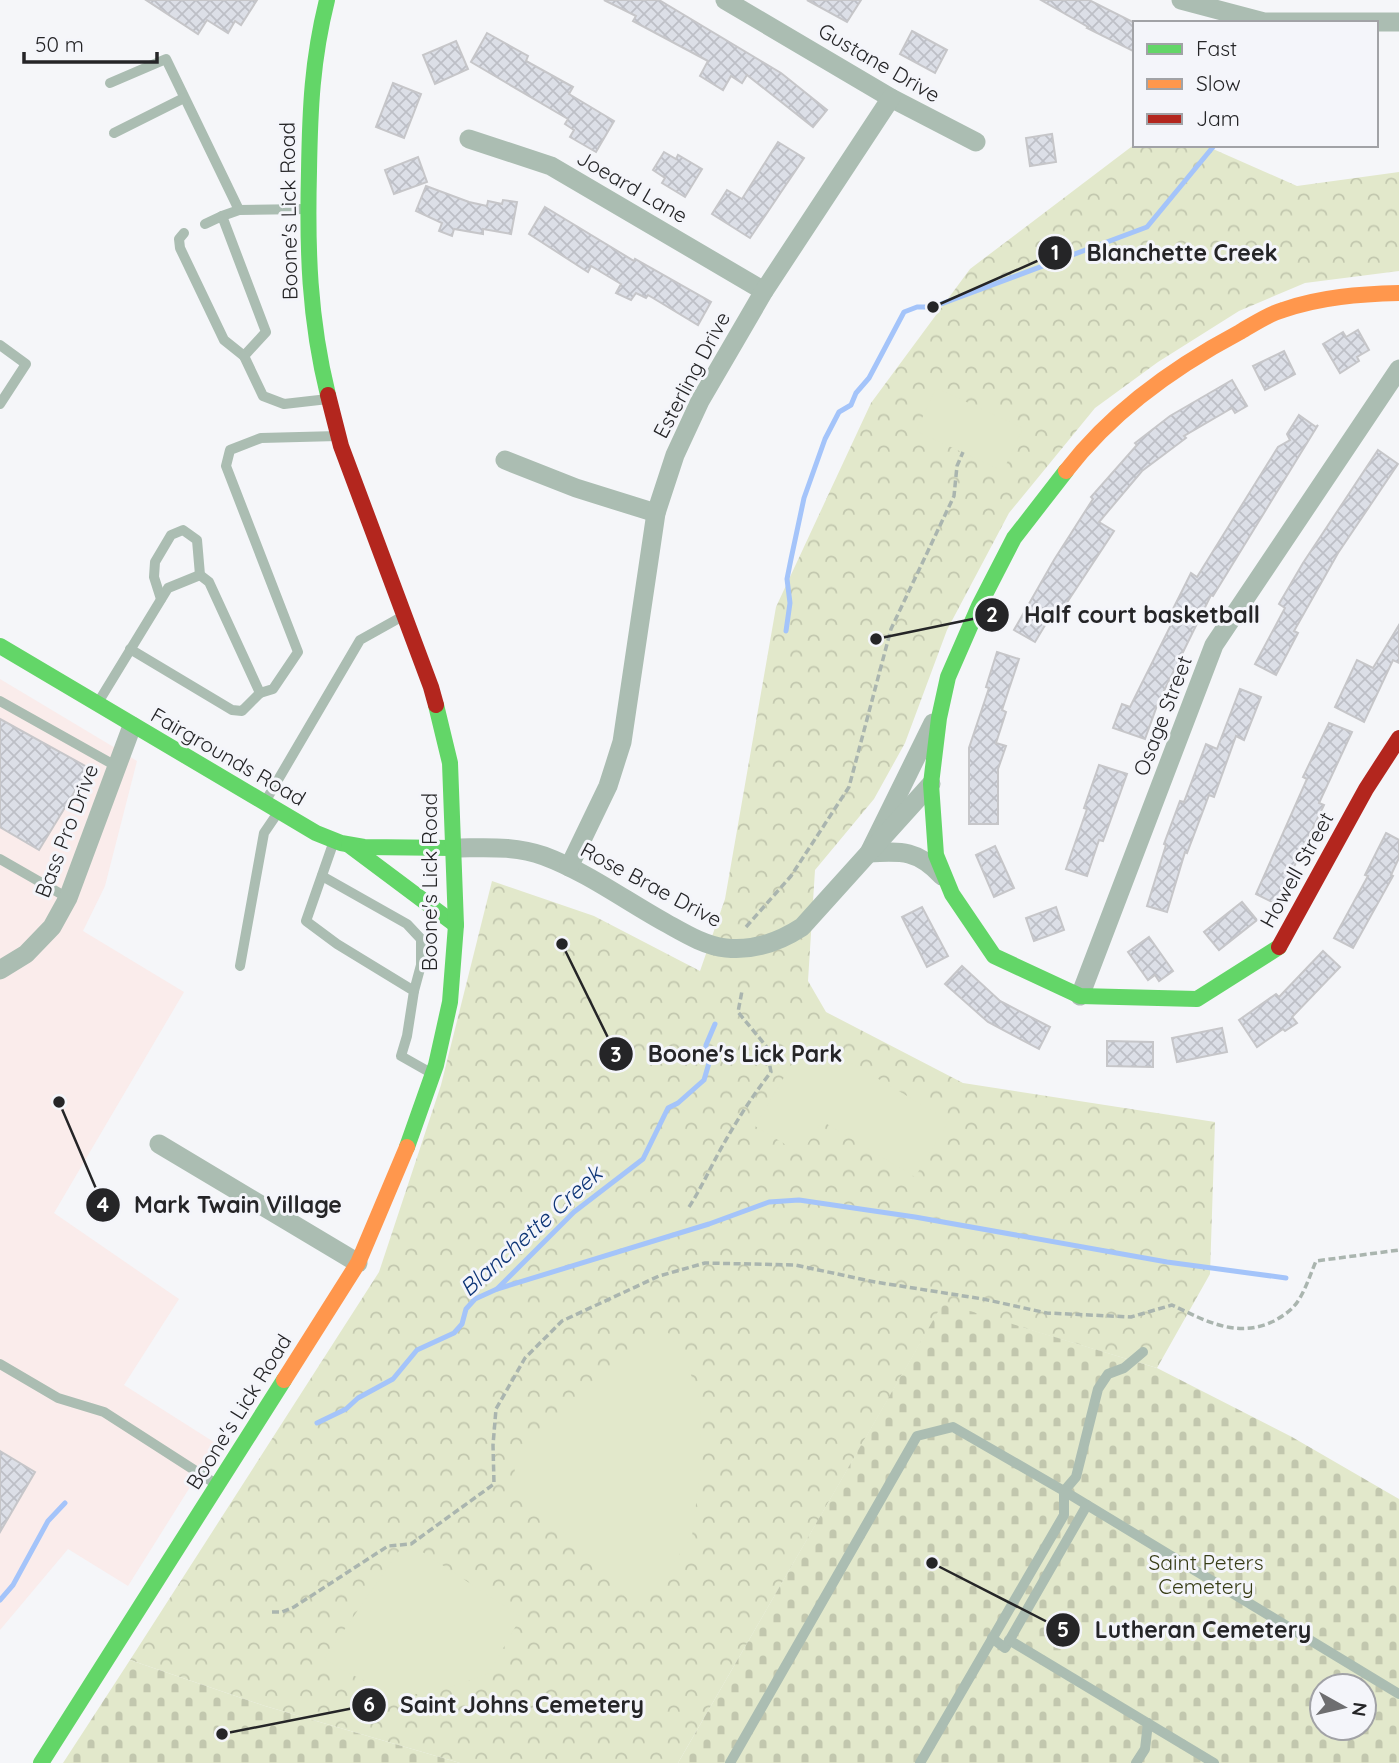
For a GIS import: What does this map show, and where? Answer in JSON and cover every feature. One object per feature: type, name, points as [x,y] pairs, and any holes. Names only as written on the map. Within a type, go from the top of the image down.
[{"type":"street","name":"Boone's Lick Road","points":[[41,1763],[358,1263],[415,1129],[433,1074],[450,1002],[456,925],[450,763],[431,687],[339,436],[311,310],[307,209],[310,106],[316,45],[327,0]]},
{"type":"street","name":"Gustane Drive","points":[[725,0],[891,97],[976,142]]},
{"type":"street","points":[[1181,0],[1260,21]]},
{"type":"street","points":[[1378,22],[1399,22]]},
{"type":"street","name":"Esterling Drive","points":[[569,867],[608,786],[622,742],[656,513],[675,455],[700,401],[764,291],[891,97]]},
{"type":"street","name":"Joeard Lane","points":[[469,139],[551,166],[764,291]]},
{"type":"street","points":[[1080,996],[994,956],[951,894],[936,855],[931,784],[942,706],[948,677],[979,606],[1014,538],[1074,460],[1142,391],[1209,348],[1282,310],[1322,300],[1364,294],[1399,293]]},
{"type":"street","name":"Osage Street","points":[[1080,996],[1214,645],[1399,369]]},
{"type":"street","points":[[505,460],[576,488],[656,513]]},
{"type":"street","name":"Fairgrounds Road","points":[[0,646],[316,833],[364,847],[453,848]]},
{"type":"street","points":[[942,706],[869,853],[912,854],[925,860],[947,882]]},
{"type":"street","name":"Bass Pro Drive","points":[[0,970],[26,954],[52,927],[68,898],[132,726]]},
{"type":"street","name":"Howell Street","points":[[1080,996],[1197,999],[1278,948],[1366,789],[1399,738]]},
{"type":"street","name":"Rose Brae Drive","points":[[453,848],[513,848],[542,856],[569,867],[690,936],[723,948],[744,948],[782,940],[802,927],[931,784]]},
{"type":"street","points":[[341,842],[456,925]]},
{"type":"street","points":[[159,1144],[358,1263]]},
{"type":"lane","points":[[110,83],[166,59],[239,209]]},
{"type":"lane","points":[[114,133],[184,98]]},
{"type":"lane","points":[[205,224],[239,209],[307,209]]},
{"type":"lane","points":[[222,216],[266,332],[244,356]]},
{"type":"lane","points":[[184,233],[179,239],[180,248],[224,340],[244,356],[263,396],[284,404],[329,399]]},
{"type":"lane","points":[[0,345],[26,364],[0,404]]},
{"type":"lane","points":[[130,649],[232,710],[242,711],[260,693],[273,689],[298,652],[226,466],[230,450],[261,438],[339,436]]},
{"type":"lane","points":[[161,599],[154,577],[155,562],[171,535],[183,530],[197,540],[200,575],[209,582],[260,693]]},
{"type":"lane","points":[[97,705],[168,588],[200,575]]},
{"type":"lane","points":[[240,966],[272,806],[360,640],[405,615]]},
{"type":"lane","points":[[0,701],[116,766]]},
{"type":"lane","points":[[341,842],[321,876],[306,921],[337,944],[414,991]]},
{"type":"lane","points":[[0,859],[68,898]]},
{"type":"lane","points":[[321,876],[407,924],[421,939],[421,965],[401,1056],[433,1074]]},
{"type":"lane","points":[[920,1763],[1064,1516],[1064,1491],[1076,1477],[1098,1389],[1108,1374],[1124,1368],[1143,1352]]},
{"type":"lane","points":[[0,1364],[58,1398],[104,1412],[217,1485]]},
{"type":"lane","points":[[730,1763],[917,1436],[953,1427],[1064,1491],[1399,1694]]},
{"type":"lane","points":[[992,1638],[1005,1648],[1087,1505]]},
{"type":"lane","points":[[1009,1640],[1214,1763]]},
{"type":"lane","points":[[1136,1763],[1145,1749],[1148,1723]]},
{"type":"path","points":[[746,927],[791,876],[849,787],[891,629],[954,496],[957,466],[963,452]]},
{"type":"path","points":[[689,1207],[722,1146],[771,1072],[766,1046],[738,1012],[742,991]]},
{"type":"path","points":[[272,1612],[282,1612],[294,1607],[388,1545],[411,1544],[494,1484],[496,1409],[525,1358],[562,1321],[659,1276],[705,1263],[795,1265],[1047,1313],[1131,1317],[1172,1305],[1202,1319],[1241,1331],[1265,1325],[1287,1314],[1301,1297],[1316,1261],[1399,1250]]},
{"type":"shaded area","points":[[0,679],[137,761],[105,886],[83,931],[184,992],[54,1213],[179,1299],[124,1385],[217,1444],[128,1586],[68,1549],[0,1630]]},
{"type":"green space","points":[[1133,146],[1209,147],[1297,186],[1399,172],[1399,271],[1305,283],[1239,311],[1158,362],[1095,408],[1009,513],[947,630],[905,743],[874,799],[815,870],[808,981],[826,1012],[963,1083],[1215,1122],[1210,1274],[1157,1368],[943,1304],[678,1763],[460,1763],[265,1706],[130,1660],[379,1272],[441,1085],[492,881],[594,916],[700,971],[725,899],[776,607],[871,403],[970,269]]},
{"type":"green space","points":[[936,388],[1023,428],[1003,471],[916,431]]},
{"type":"green space","points":[[808,1037],[949,1121],[915,1177],[822,1121],[801,1154],[755,1126]]},
{"type":"green space","name":"Saint Peters Cemetery","points":[[943,1303],[1157,1368],[1292,1437],[1399,1499],[1399,1763],[678,1763]]},
{"type":"green space","points":[[662,1323],[687,1363],[700,1401],[701,1464],[692,1536],[640,1612],[514,1481],[515,1466]]},
{"type":"green space","points":[[418,1549],[521,1617],[489,1673],[443,1689],[416,1694],[380,1687],[324,1659],[399,1551]]},
{"type":"green space","points":[[130,1660],[265,1706],[460,1763],[63,1763]]},
{"type":"building","points":[[146,0],[257,0],[241,25],[235,21],[228,33],[207,20],[198,34]]},
{"type":"building","points":[[604,0],[659,0],[781,73],[827,110],[813,127],[747,75],[742,83],[731,76],[723,90],[700,76],[708,61],[633,21],[636,16]]},
{"type":"building","points":[[807,0],[861,0],[847,22]]},
{"type":"building","points":[[1041,0],[1089,0],[1133,22],[1133,51]]},
{"type":"building","points":[[912,31],[947,50],[935,73],[900,54]]},
{"type":"building","points":[[487,33],[528,56],[526,61],[573,87],[569,94],[614,121],[596,152],[570,137],[574,130],[565,124],[568,119],[471,62]]},
{"type":"building","points":[[456,41],[468,69],[435,84],[423,55]]},
{"type":"building","points":[[393,83],[421,94],[404,138],[376,127]]},
{"type":"building","points":[[1052,134],[1056,162],[1030,166],[1026,138]]},
{"type":"building","points":[[778,142],[804,158],[750,238],[712,214],[727,190],[742,199]]},
{"type":"building","points":[[664,152],[676,159],[678,155],[702,169],[685,197],[662,183],[665,178],[653,170]]},
{"type":"building","points":[[418,157],[427,182],[394,194],[385,170]]},
{"type":"building","points":[[426,186],[487,206],[488,201],[502,204],[503,200],[517,202],[511,234],[483,229],[483,234],[454,229],[452,236],[439,231],[442,223],[416,211]]},
{"type":"building","points":[[545,207],[634,261],[635,259],[711,302],[698,325],[648,295],[646,298],[636,293],[631,300],[616,293],[621,284],[591,266],[588,272],[529,234]]},
{"type":"building","points":[[1358,330],[1369,350],[1357,357],[1359,361],[1340,373],[1323,344],[1343,332],[1346,337]]},
{"type":"building","points":[[1284,351],[1295,374],[1265,390],[1253,366]]},
{"type":"building","points":[[1232,380],[1247,406],[1235,413],[1232,408],[1184,436],[1186,438],[1142,471],[1099,522],[1114,531],[1062,610],[1056,607],[1035,642],[1014,630],[1093,499],[1091,497],[1137,445],[1135,443],[1170,416]]},
{"type":"building","points":[[1299,415],[1316,427],[1318,425],[1213,596],[1211,595],[1158,703],[1145,739],[1113,728],[1122,704],[1130,707],[1172,623],[1167,621],[1191,573],[1197,577],[1278,447],[1290,440],[1287,434]]},
{"type":"building","points":[[1378,450],[1398,464],[1338,553],[1294,631],[1298,633],[1276,675],[1255,664],[1285,608],[1279,604]]},
{"type":"building","points":[[1399,625],[1399,663],[1393,660],[1364,722],[1335,707],[1357,660],[1373,668]]},
{"type":"building","points":[[997,652],[1019,659],[1002,710],[1006,712],[996,743],[1006,746],[998,769],[998,824],[969,824],[969,748],[989,688],[986,687]]},
{"type":"building","points":[[1240,689],[1261,697],[1244,740],[1236,736],[1214,797],[1209,795],[1187,853],[1185,852],[1167,912],[1147,906],[1166,845],[1164,844],[1180,801],[1184,802],[1206,744],[1217,749]]},
{"type":"building","points":[[0,719],[89,768],[39,850],[0,827]]},
{"type":"building","points":[[1329,723],[1352,732],[1319,803],[1324,805],[1276,904],[1256,894],[1307,779],[1303,777]]},
{"type":"building","points":[[1099,765],[1127,774],[1103,841],[1099,840],[1087,876],[1066,869]]},
{"type":"building","points":[[1386,833],[1399,840],[1399,858],[1391,875],[1393,876],[1353,948],[1334,938],[1368,876],[1365,875]]},
{"type":"building","points":[[995,846],[1014,888],[994,897],[976,855]]},
{"type":"building","points":[[1242,902],[1257,920],[1219,950],[1204,932]]},
{"type":"building","points":[[922,907],[948,956],[927,967],[902,917]]},
{"type":"building","points":[[1056,907],[1064,930],[1034,941],[1026,918]]},
{"type":"building","points":[[1149,937],[1173,971],[1159,981],[1155,975],[1148,980],[1128,952]]},
{"type":"building","points":[[1323,951],[1340,967],[1292,1017],[1297,1023],[1257,1047],[1239,1020],[1276,994],[1279,997]]},
{"type":"building","points":[[962,966],[1000,1001],[1050,1027],[1039,1049],[988,1022],[945,984]]},
{"type":"building","points":[[1222,1028],[1227,1052],[1177,1062],[1172,1038]]},
{"type":"building","points":[[1107,1041],[1153,1042],[1153,1067],[1107,1066]]},
{"type":"building","points":[[0,1451],[35,1472],[0,1532]]},
{"type":"waterway","name":"Blanchette Creek","points":[[786,631],[790,603],[787,579],[791,559],[804,498],[825,439],[839,412],[851,405],[856,393],[869,378],[904,312],[917,307],[933,307],[1147,227],[1213,147]]},
{"type":"waterway","name":"Blanchette Creek","points":[[317,1423],[346,1409],[358,1398],[393,1379],[417,1350],[454,1333],[462,1324],[466,1309],[475,1299],[497,1289],[574,1212],[643,1159],[668,1108],[678,1103],[704,1080],[709,1063],[706,1045],[715,1024]]},
{"type":"waterway","points":[[497,1289],[709,1224],[769,1202],[799,1200],[915,1217],[1167,1262],[1286,1278]]},
{"type":"waterway","name":"Blanchette Creek","points":[[0,1600],[13,1585],[48,1521],[65,1503]]},
{"type":"traffic: fast","points":[[327,0],[313,85],[308,228],[313,311],[328,395]]},
{"type":"traffic: fast","points":[[1066,471],[1014,538],[979,606],[948,677],[939,718],[931,784],[936,855],[952,894],[994,956],[1080,996],[1197,999],[1279,947]]},
{"type":"traffic: fast","points":[[0,646],[316,833],[341,843],[364,847],[453,848]]},
{"type":"traffic: fast","points":[[407,1147],[436,1065],[450,1002],[456,925],[450,763],[436,705]]},
{"type":"traffic: fast","points":[[349,845],[456,925]]},
{"type":"traffic: fast","points":[[41,1763],[284,1380]]},
{"type":"traffic: slow","points":[[1066,471],[1103,429],[1146,392],[1191,360],[1266,317],[1326,299],[1399,293]]},
{"type":"traffic: slow","points":[[284,1380],[358,1263],[407,1147]]},
{"type":"traffic: jam","points":[[328,395],[341,446],[436,705]]},
{"type":"traffic: jam","points":[[1279,947],[1366,789],[1399,738]]},
{"type":"place","name":"Blanchette Creek","points":[[933,307]]},
{"type":"place","name":"Half court basketball","points":[[876,639]]},
{"type":"place","name":"Boone's Lick Park","points":[[562,944]]},
{"type":"place","name":"Mark Twain Village","points":[[59,1102]]},
{"type":"place","name":"Lutheran Cemetery","points":[[932,1563]]},
{"type":"place","name":"Saint Johns Cemetery","points":[[222,1734]]}]
